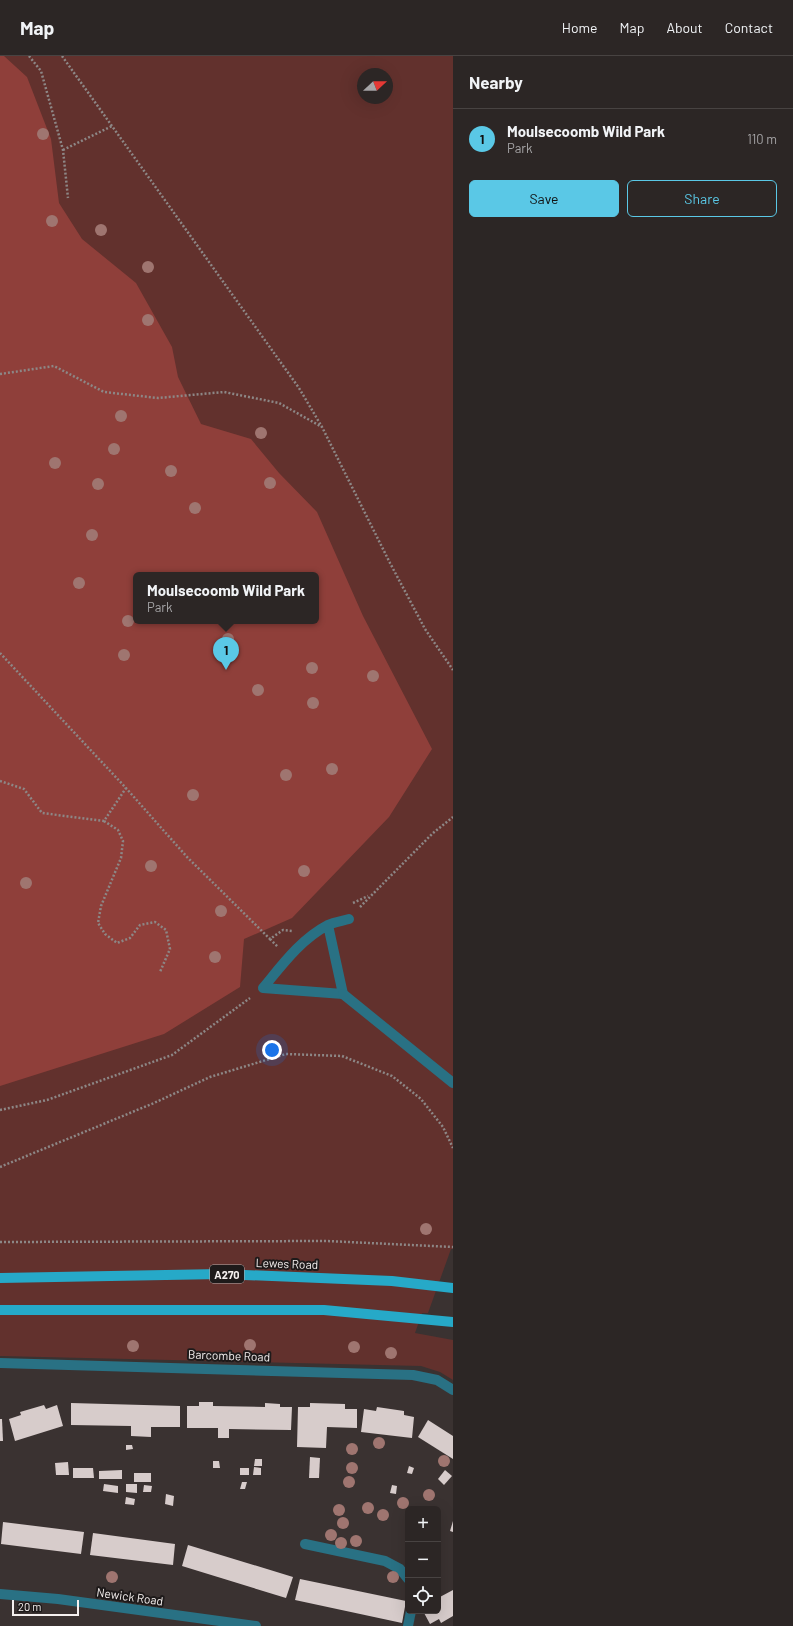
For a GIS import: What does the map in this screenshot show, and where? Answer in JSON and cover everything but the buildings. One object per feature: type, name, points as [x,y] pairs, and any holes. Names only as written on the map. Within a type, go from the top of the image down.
[{"type":"main road","name":"Lewes Road","points":[[0,1278],[236,1274],[392,1281],[453,1288]]},
{"type":"main road","points":[[0,1310],[324,1310],[453,1322]]},
{"type":"street","points":[[263,988],[289,957],[306,940],[328,925],[349,919]]},
{"type":"street","points":[[328,925],[344,994]]},
{"type":"street","points":[[263,988],[344,994],[453,1083]]},
{"type":"street","name":"Barcombe Road","points":[[0,1363],[400,1374],[426,1376],[453,1390]]},
{"type":"street","points":[[305,1544],[385,1562],[400,1569],[407,1578]]},
{"type":"street","name":"Newick Road","points":[[0,1594],[58,1599],[256,1626]]},
{"type":"street","points":[[408,1626],[410,1614]]},
{"type":"path","points":[[29,56],[41,71],[63,150],[68,198]]},
{"type":"path","points":[[62,56],[299,388],[322,427],[422,623],[453,670]]},
{"type":"path","points":[[63,150],[112,126]]},
{"type":"path","points":[[0,374],[54,366],[104,392],[158,398],[224,392],[279,404],[322,427]]},
{"type":"path","points":[[0,653],[126,788],[187,857],[270,939],[283,930],[292,932],[306,940]]},
{"type":"path","points":[[0,781],[24,789],[42,813],[104,821],[118,830],[123,841],[121,858],[101,906],[98,923],[105,934],[117,943],[130,938],[140,924],[155,922],[166,930],[170,949],[160,972]]},
{"type":"path","points":[[104,821],[126,788]]},
{"type":"path","points":[[349,919],[433,833],[453,817]]},
{"type":"path","points":[[0,1110],[47,1100],[172,1055],[263,988]]},
{"type":"path","points":[[0,1167],[154,1103],[210,1077],[286,1054],[342,1056],[392,1076],[421,1099],[443,1127],[453,1148]]},
{"type":"path","points":[[0,1242],[327,1241],[453,1247]]},
{"type":"shaded area","points":[[0,56],[453,56],[453,1249],[451,1249],[428,1313],[422,1313],[415,1333],[453,1340],[453,1380],[440,1372],[421,1366],[0,1356]]},
{"type":"shaded area","points":[[0,56],[4,56],[27,77],[51,139],[59,203],[82,239],[136,283],[172,347],[178,377],[201,424],[251,439],[279,473],[317,512],[363,616],[432,749],[389,817],[292,918],[244,939],[240,987],[164,1034],[0,1086]]},
{"type":"place","name":"Moulsecoomb Wild Park","points":[[226,670]]}]
